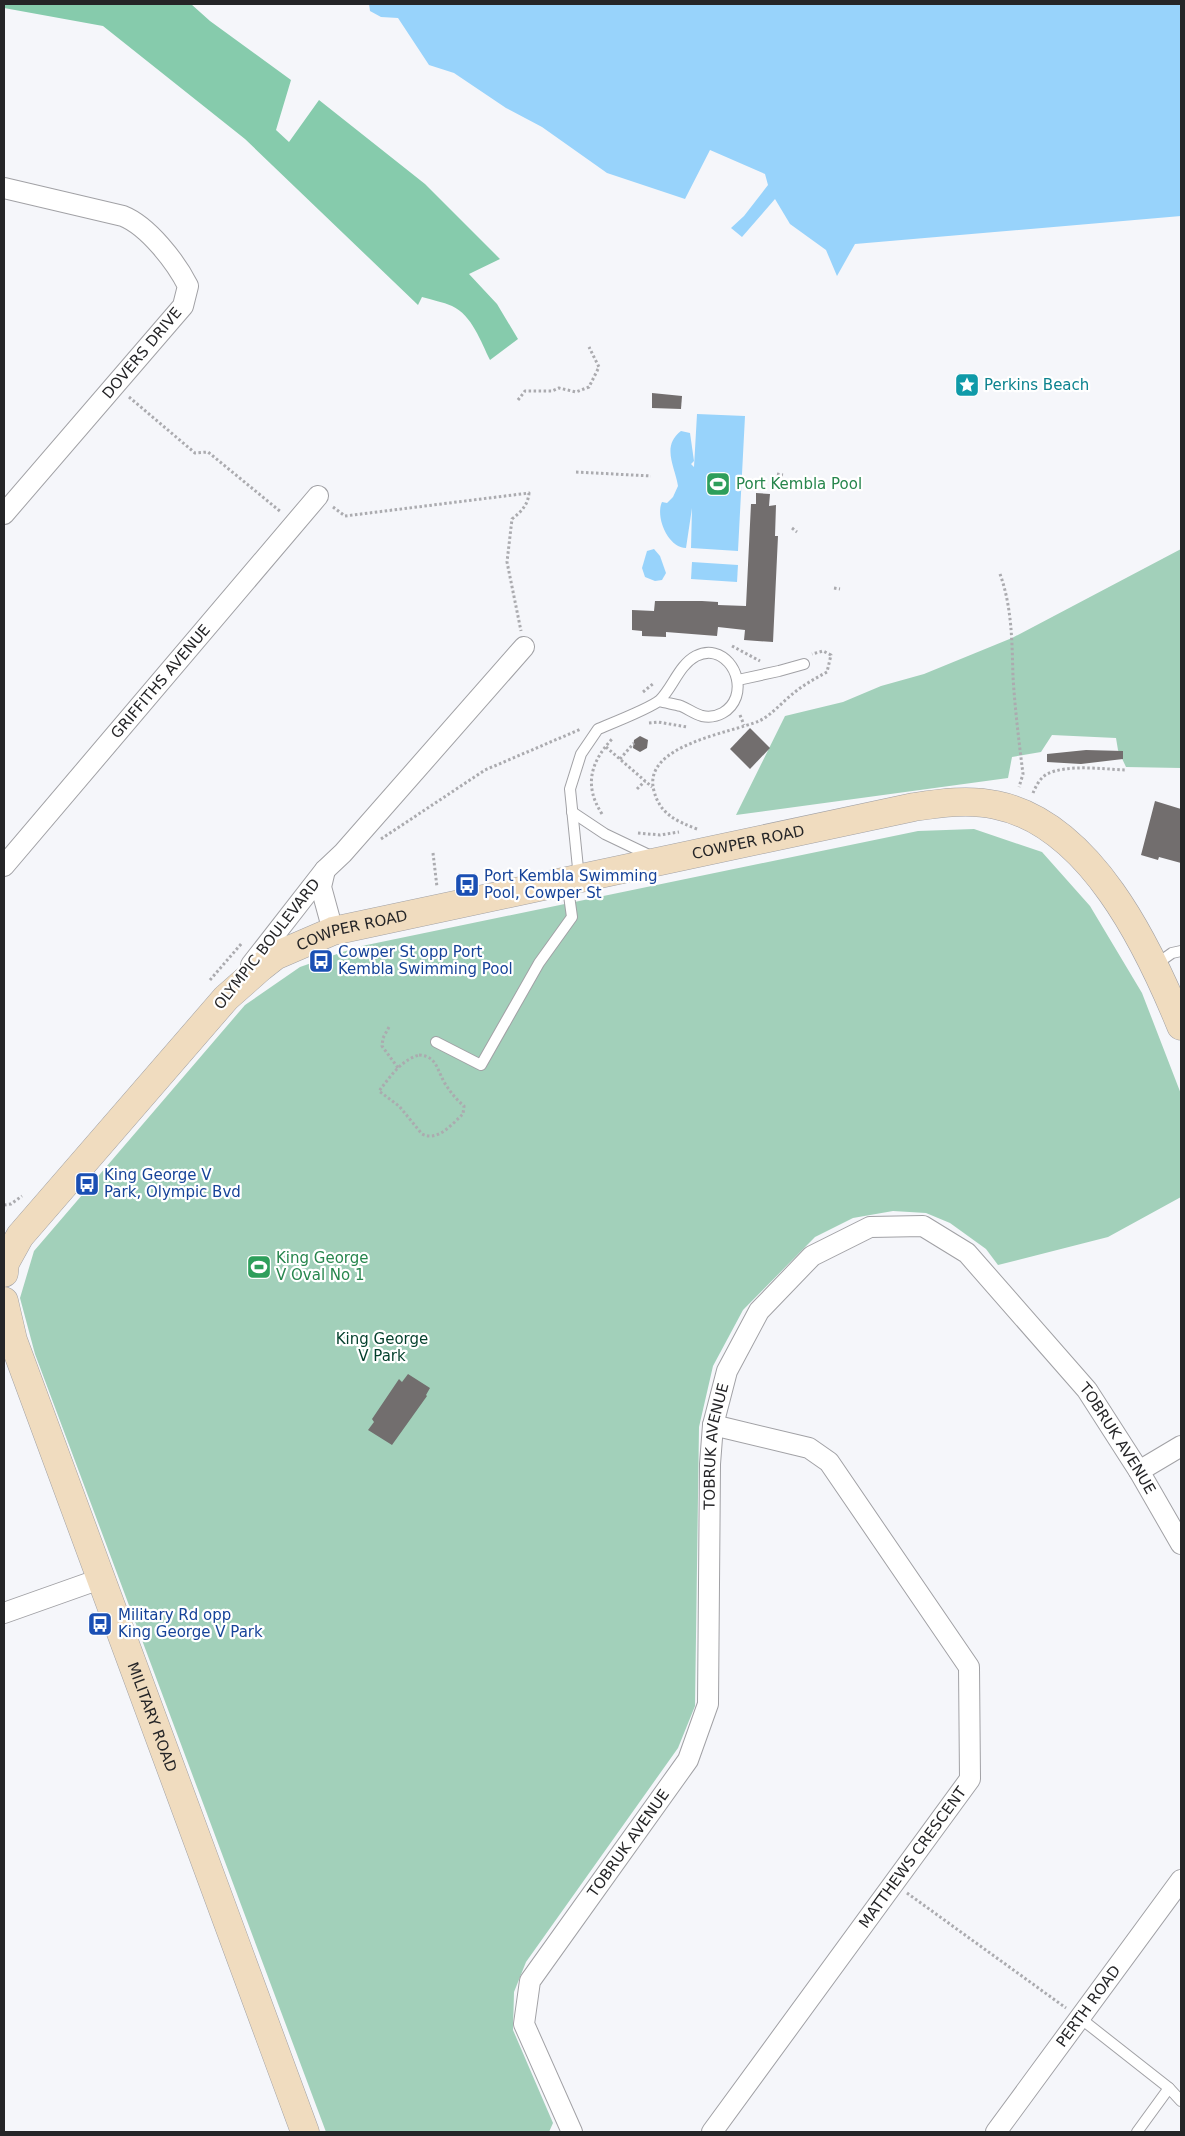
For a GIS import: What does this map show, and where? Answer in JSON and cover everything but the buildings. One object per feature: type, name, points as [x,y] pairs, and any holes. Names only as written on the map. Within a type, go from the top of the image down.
[{"type":"main road","name":"COWPER ROAD","points":[[226,998],[275,956],[333,931],[940,803],[975,802],[997,805],[1021,812],[1042,822],[1061,836],[1080,854],[1097,873],[1129,920],[1155,965],[1181,1026]]},
{"type":"main road","name":"OLYMPIC BOULEVARD","points":[[8,1242],[78,1170],[226,998]]},
{"type":"main road","points":[[4,1273],[8,1242]]},
{"type":"main road","name":"MILITARY ROAD","points":[[4,1301],[13,1340],[305,2132]]},
{"type":"street","name":"DOVERS DRIVE","points":[[4,188],[76,204],[134,220],[181,272],[188,286],[183,306],[4,514]]},
{"type":"street","name":"GRIFFITHS AVENUE","points":[[4,866],[318,496]]},
{"type":"street","name":"OLYMPIC BOULEVARD","points":[[226,998],[325,870],[343,853],[524,647]]},
{"type":"street","points":[[325,870],[321,887],[333,931]]},
{"type":"street","name":"TOBRUK AVENUE","points":[[572,2132],[524,2024],[530,1981],[688,1760],[708,1704],[710,1464],[714,1425],[727,1371],[759,1311],[812,1256],[870,1228],[923,1226],[967,1254],[1087,1390],[1139,1471],[1181,1544]]},
{"type":"street","name":"MATTHEWS CRESCENT","points":[[712,2132],[970,1779],[969,1668],[829,1462],[809,1448],[714,1425]]},
{"type":"street","points":[[1139,1471],[1181,1446]]},
{"type":"street","points":[[4,1613],[100,1579]]},
{"type":"street","name":"PERTH ROAD","points":[[996,2132],[1181,1880]]},
{"type":"lane","points":[[436,1042],[481,1066],[539,962],[572,916],[572,812],[570,789],[581,754],[591,737],[598,729],[659,701],[686,664],[700,654],[709,654],[727,661],[733,666],[738,680],[738,692],[733,703],[725,712],[715,716],[701,716],[683,707],[659,701]]},
{"type":"lane","points":[[738,680],[779,671],[805,660]]},
{"type":"lane","points":[[572,812],[605,834],[664,862]]},
{"type":"lane","points":[[1155,965],[1172,953],[1181,951]]},
{"type":"lane","points":[[1080,2018],[1169,2088],[1181,2101]]},
{"type":"lane","points":[[1137,2132],[1169,2088]]},
{"type":"path","points":[[518,400],[525,391],[552,391],[559,388],[576,392],[589,388],[599,367],[589,348]]},
{"type":"path","points":[[115,385],[195,452],[208,452],[272,505]]},
{"type":"path","points":[[576,472],[651,476]]},
{"type":"path","points":[[777,474],[782,475]]},
{"type":"path","points":[[318,496],[345,516],[529,493],[528,502],[512,519],[507,562],[524,647]]},
{"type":"path","points":[[792,528],[797,532]]},
{"type":"path","points":[[1000,574],[1007,594],[1012,638],[1013,679],[1023,774],[1019,787]]},
{"type":"path","points":[[834,588],[840,589]]},
{"type":"path","points":[[725,644],[758,661],[766,662]]},
{"type":"path","points":[[652,787],[657,769],[668,754],[707,736],[760,720],[796,691],[827,672],[831,655],[823,651],[805,660]]},
{"type":"path","points":[[637,697],[657,679]]},
{"type":"path","points":[[740,715],[744,725]]},
{"type":"path","points":[[640,725],[658,722],[680,724],[689,727]]},
{"type":"path","points":[[343,853],[374,844],[485,770],[580,730],[586,725]]},
{"type":"path","points":[[604,817],[594,801],[591,785],[594,766],[610,740],[617,736]]},
{"type":"path","points":[[620,759],[634,743]]},
{"type":"path","points":[[606,747],[652,787],[659,804],[670,817],[697,829],[660,835],[634,832]]},
{"type":"path","points":[[1033,793],[1037,784],[1046,775],[1087,768],[1125,770]]},
{"type":"path","points":[[637,789],[645,780]]},
{"type":"path","points":[[433,854],[437,886],[440,891]]},
{"type":"path","points":[[389,1027],[383,1038],[382,1046],[398,1068]]},
{"type":"path","points":[[427,1056],[433,1061],[451,1094],[464,1106],[463,1114],[441,1133],[427,1136],[422,1134],[399,1106],[379,1091],[398,1068],[412,1057],[427,1056]]},
{"type":"path","points":[[894,1884],[1080,2018]]},
{"type":"green space","points":[[4,4],[191,4],[210,21],[291,80],[276,130],[289,142],[319,100],[425,184],[500,259],[469,274],[497,304],[518,339],[490,360],[475,330],[459,310],[422,297],[418,305],[245,139],[103,26],[4,8]]},
{"type":"green space","points":[[1181,549],[1181,768],[1126,767],[1118,750],[1116,738],[1052,735],[1041,752],[1012,757],[1008,778],[736,815],[785,716],[843,702],[881,686],[924,674],[1012,638]]},
{"type":"green space","name":"King George V Park","points":[[974,829],[1042,852],[1090,906],[1142,993],[1181,1094],[1181,1197],[1108,1237],[998,1265],[986,1249],[950,1223],[926,1213],[893,1211],[853,1218],[815,1237],[743,1310],[713,1366],[699,1427],[695,1706],[678,1748],[526,1962],[514,1992],[513,2030],[553,2123],[549,2132],[326,2132],[35,1354],[20,1298],[34,1251],[245,1005],[300,967],[357,947],[918,831]]},
{"type":"water","points":[[369,4],[1181,4],[1181,216],[855,244],[837,276],[826,250],[790,224],[775,199],[742,237],[731,228],[744,216],[768,185],[765,174],[710,150],[685,199],[607,173],[542,127],[506,108],[454,73],[429,65],[398,18],[381,17],[370,11]]},
{"type":"water","name":"Port Kembla Pool","points":[[697,414],[745,416],[738,551],[691,548],[692,508],[686,548],[674,543],[665,531],[662,523],[660,508],[662,502],[667,503],[673,497],[678,486],[670,450],[672,443],[681,431],[690,433],[694,461],[691,464],[694,467]]},
{"type":"water","points":[[654,549],[660,556],[666,573],[662,580],[655,581],[645,577],[642,568],[647,551]]},
{"type":"water","points":[[692,562],[738,565],[737,582],[691,579]]},
{"type":"place","name":"Perkins Beach","points":[[967,385]]},
{"type":"place","name":"Port Kembla Pool","points":[[718,484]]},
{"type":"place","name":"Port Kembla Swimming Pool, Cowper St","points":[[467,885]]},
{"type":"place","name":"Cowper St opp Port Kembla Swimming Pool","points":[[321,961]]},
{"type":"place","name":"King George V Park, Olympic Bvd","points":[[87,1184]]},
{"type":"place","name":"King George V Oval No 1","points":[[259,1267]]},
{"type":"place","name":"Military Rd opp King George V Park","points":[[100,1624]]}]
